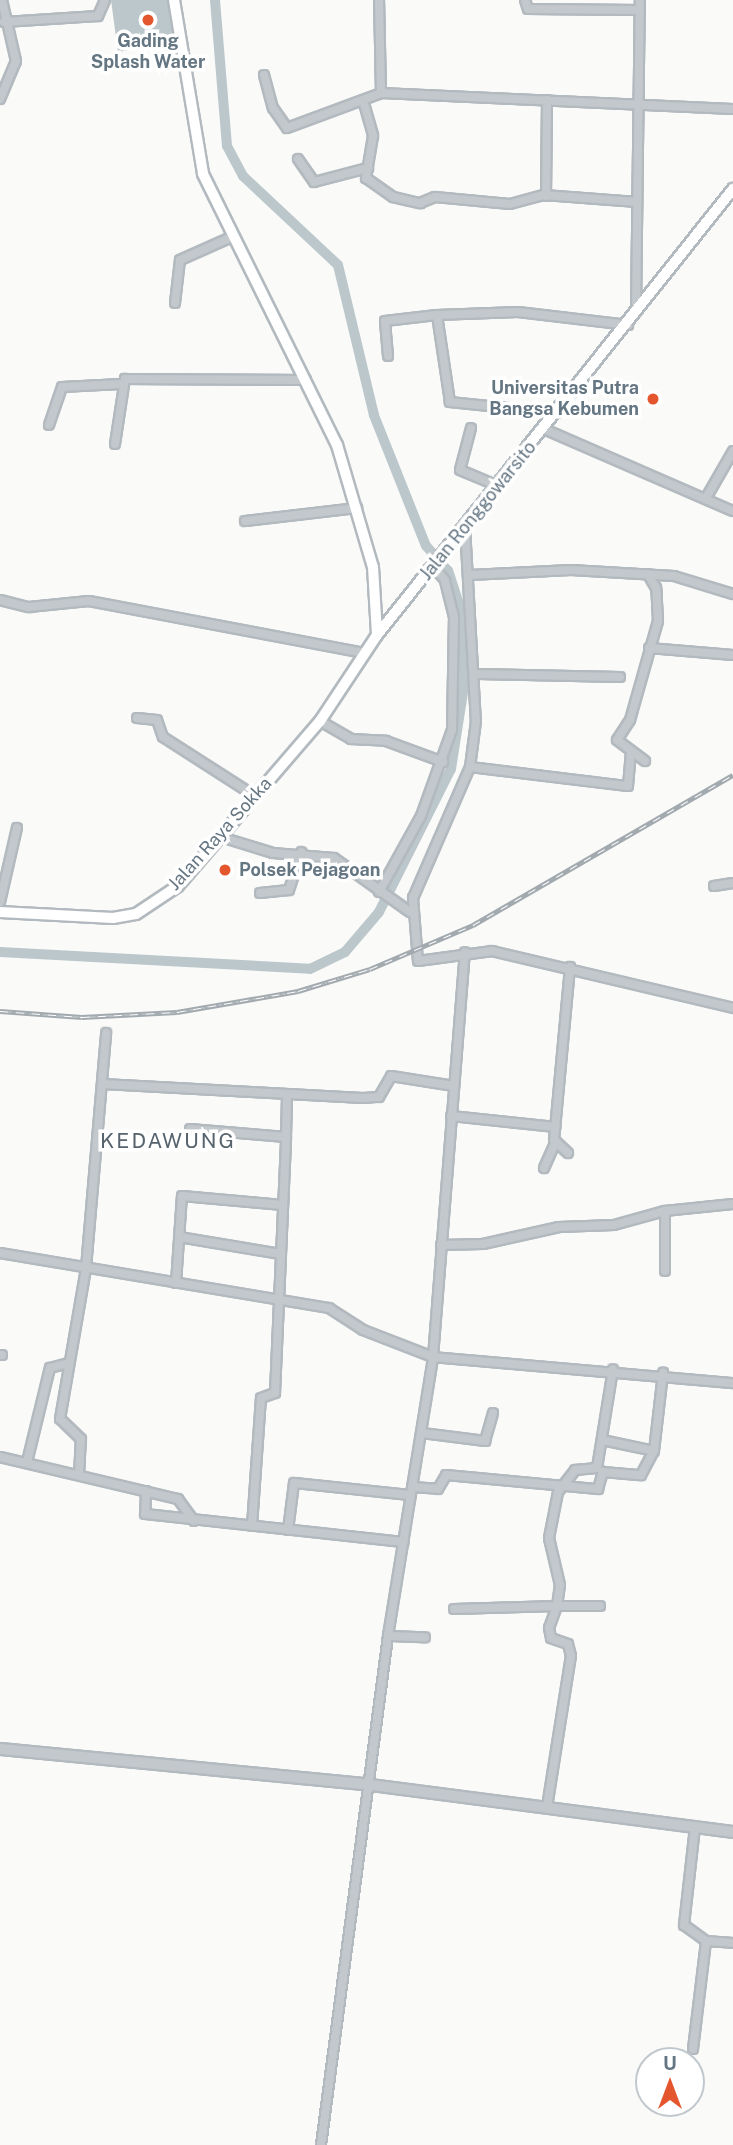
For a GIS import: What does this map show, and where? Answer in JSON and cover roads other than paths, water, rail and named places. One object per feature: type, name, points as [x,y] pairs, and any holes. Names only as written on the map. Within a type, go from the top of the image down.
[{"type":"main road","points":[[174,0],[199,156],[234,236],[307,380],[357,508],[375,607],[377,635]]},
{"type":"main road","name":"Jalan Ronggowarsito","points":[[377,635],[632,321],[733,188]]},
{"type":"main road","points":[[375,607],[393,618]]},
{"type":"main road","name":"Jalan Raya Sokka","points":[[0,912],[81,920],[136,914],[178,886],[320,721],[377,635]]},
{"type":"street","points":[[0,99],[16,61],[4,22],[2,0]]},
{"type":"street","points":[[4,22],[98,16],[105,0]]},
{"type":"street","points":[[379,0],[382,93]]},
{"type":"street","points":[[526,0],[528,9],[640,10]]},
{"type":"street","points":[[388,356],[385,321],[437,315],[517,312],[632,321],[640,0]]},
{"type":"street","points":[[264,75],[273,108],[287,128],[382,93],[733,109]]},
{"type":"street","points":[[363,100],[373,136],[367,179],[420,203],[435,197],[510,204],[546,195],[637,202]]},
{"type":"street","points":[[546,195],[547,100]]},
{"type":"street","points":[[298,159],[314,182],[368,168]]},
{"type":"street","points":[[175,303],[180,260],[234,236]]},
{"type":"street","points":[[437,315],[450,402],[557,413]]},
{"type":"street","points":[[49,425],[62,387],[121,384],[136,376],[307,380]]},
{"type":"street","points":[[115,444],[121,384]]},
{"type":"street","points":[[471,428],[460,470],[498,486]]},
{"type":"street","points":[[544,429],[733,510]]},
{"type":"street","points":[[706,498],[733,451]]},
{"type":"street","points":[[245,521],[357,508]]},
{"type":"street","points":[[465,527],[478,674],[470,767],[410,912],[418,961],[465,952],[492,951],[570,967],[733,1008]]},
{"type":"street","points":[[380,893],[443,762],[457,667],[449,591],[435,564]]},
{"type":"street","points":[[470,575],[648,574],[733,594]]},
{"type":"street","points":[[645,761],[617,740],[630,720],[658,621],[656,587],[648,574]]},
{"type":"street","points":[[0,600],[29,607],[89,601],[364,653]]},
{"type":"street","points":[[649,648],[733,655]]},
{"type":"street","points":[[478,674],[620,677]]},
{"type":"street","points":[[137,718],[157,720],[163,737],[255,796]]},
{"type":"street","points":[[320,721],[351,739],[386,741],[443,762]]},
{"type":"street","points":[[470,767],[629,786],[631,752]]},
{"type":"street","points":[[0,902],[17,828]]},
{"type":"street","points":[[221,837],[273,853],[301,852],[346,864],[380,893],[410,912]]},
{"type":"street","points":[[260,893],[289,890],[301,852]]},
{"type":"street","points":[[714,886],[733,883]]},
{"type":"street","points":[[321,2145],[371,1785],[387,1636],[433,1357],[465,952]]},
{"type":"street","points":[[544,1168],[555,1143],[570,967]]},
{"type":"street","points":[[79,1475],[81,1439],[60,1419],[86,1268],[106,1033]]},
{"type":"street","points":[[103,1084],[287,1095],[379,1097],[391,1076],[454,1086]]},
{"type":"street","points":[[252,1526],[261,1398],[275,1393],[287,1095]]},
{"type":"street","points":[[451,1116],[555,1127]]},
{"type":"street","points":[[190,1129],[286,1137]]},
{"type":"street","points":[[555,1143],[568,1153]]},
{"type":"street","points":[[176,1283],[182,1196],[283,1205]]},
{"type":"street","points":[[441,1245],[483,1244],[559,1227],[614,1226],[665,1212],[733,1204]]},
{"type":"street","points":[[665,1212],[665,1271]]},
{"type":"street","points":[[179,1237],[281,1254]]},
{"type":"street","points":[[0,1253],[332,1309],[367,1332],[433,1357],[663,1373],[733,1383]]},
{"type":"street","points":[[27,1462],[50,1368],[69,1363]]},
{"type":"street","points":[[547,1807],[571,1656],[568,1644],[549,1633],[560,1585],[549,1538],[559,1487],[575,1470],[596,1470],[613,1369]]},
{"type":"street","points":[[288,1530],[294,1483],[411,1491],[438,1489],[444,1475],[597,1489],[608,1471],[641,1475],[654,1451],[663,1373]]},
{"type":"street","points":[[422,1433],[485,1441],[493,1413]]},
{"type":"street","points":[[602,1440],[654,1451]]},
{"type":"street","points":[[0,1457],[178,1499],[195,1521]]},
{"type":"street","points":[[146,1491],[145,1514],[403,1542]]},
{"type":"street","points":[[454,1609],[600,1606]]},
{"type":"street","points":[[387,1636],[425,1637]]},
{"type":"street","points":[[0,1749],[371,1785],[733,1832]]},
{"type":"street","points":[[695,1827],[684,1925],[706,1941],[733,1943]]},
{"type":"street","points":[[693,2047],[706,1941]]},
{"type":"waterway","points":[[0,952],[310,969],[345,952],[379,912],[451,769],[464,686],[458,601],[448,571],[426,546],[374,415],[338,265],[243,176],[227,146],[215,0]]},
{"type":"railway","points":[[0,1011],[82,1017],[177,1012],[298,991],[370,969],[473,925],[733,775]]},
{"type":"place","name":"Gading Splash Water","points":[[148,20]]},
{"type":"place","name":"Universitas Putra Bangsa Kebumen","points":[[653,399]]},
{"type":"place","name":"Polsek Pejagoan","points":[[225,870]]},
{"type":"district","name":"KEDAWUNG","points":[[168,1141]]}]
